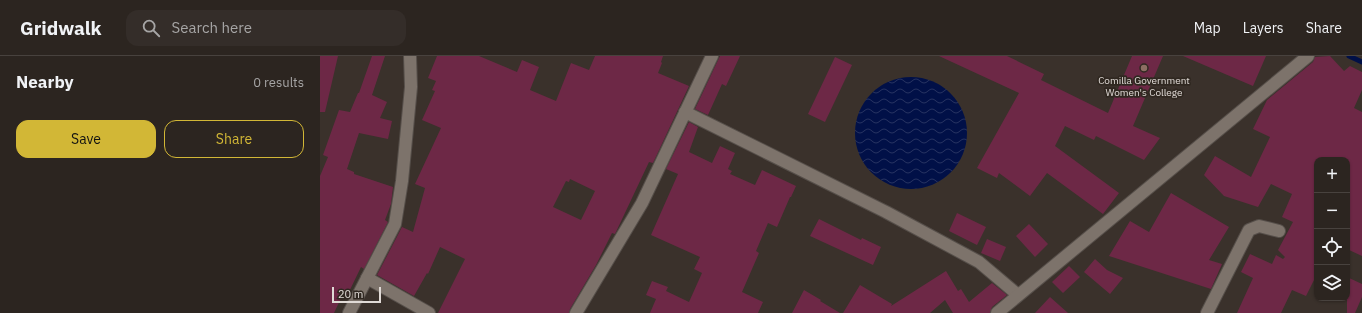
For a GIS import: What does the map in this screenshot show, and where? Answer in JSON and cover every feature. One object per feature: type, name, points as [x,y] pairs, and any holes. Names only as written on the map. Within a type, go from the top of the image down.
[{"type":"street","points":[[349,313],[395,224],[402,181],[411,87],[410,56]]},
{"type":"street","points":[[576,313],[642,203],[712,56]]},
{"type":"street","points":[[998,313],[1308,56]]},
{"type":"street","points":[[685,112],[886,212],[979,262],[1018,295]]},
{"type":"street","points":[[1207,313],[1249,230],[1259,226],[1279,232]]},
{"type":"street","points":[[367,278],[429,313]]},
{"type":"water","points":[[911,77],[932,81],[950,94],[963,112],[967,133],[963,154],[950,172],[932,185],[911,189],[890,185],[872,172],[859,154],[855,133],[859,112],[872,94],[890,81]]},
{"type":"building","points":[[320,56],[338,56],[325,112],[320,112]]},
{"type":"building","points":[[372,56],[385,56],[372,95],[387,102],[380,118],[392,121],[388,139],[359,133],[347,169],[354,172],[354,174],[393,187],[391,204],[385,220],[388,222],[364,269],[361,267],[347,296],[343,294],[334,313],[320,313],[320,176],[328,157],[323,155],[339,110],[350,112],[359,93]]},
{"type":"building","points":[[437,56],[479,56],[517,72],[522,60],[539,67],[530,90],[556,101],[571,63],[589,70],[595,56],[663,56],[658,73],[689,86],[653,163],[649,162],[615,234],[612,233],[569,313],[438,313],[465,259],[440,247],[428,274],[427,273],[414,296],[377,275],[402,227],[413,232],[425,188],[415,184],[441,128],[422,120],[435,91],[432,90],[436,81],[428,78]],"holes":[[[570,179],[595,191],[581,220],[553,207],[566,181],[569,182]]]},
{"type":"building","points":[[720,56],[740,56],[726,86],[722,84],[708,115],[695,109]]},
{"type":"building","points":[[939,56],[1007,56],[1044,74],[1041,80],[1108,113],[1132,56],[1163,56],[1133,126],[1160,138],[1144,160],[1096,136],[1094,140],[1065,126],[1055,146],[1119,193],[1103,214],[1047,173],[1030,196],[999,173],[997,178],[977,168],[1019,93]]},
{"type":"building","points":[[1183,56],[1266,56],[1253,86]]},
{"type":"building","points":[[1330,56],[1344,71],[1350,66],[1362,72],[1362,90],[1354,108],[1362,112],[1362,256],[1350,250],[1350,157],[1314,157],[1314,280],[1306,296],[1292,290],[1281,313],[1237,313],[1253,278],[1241,272],[1250,254],[1272,264],[1276,255],[1283,259],[1285,257],[1278,250],[1293,222],[1282,217],[1292,194],[1271,184],[1258,207],[1224,196],[1204,175],[1215,156],[1251,177],[1270,137],[1253,129],[1267,100],[1313,62],[1315,57]]},
{"type":"building","points":[[835,57],[852,65],[825,122],[808,114]]},
{"type":"building","points":[[689,122],[698,127],[689,152],[712,163],[720,146],[735,153],[728,169],[732,171],[730,174],[755,185],[762,170],[796,186],[777,227],[768,223],[756,251],[759,253],[742,292],[763,302],[758,313],[650,313],[656,299],[646,295],[652,281],[668,287],[666,291],[689,302],[702,273],[694,269],[700,257],[651,235],[678,174],[666,169]]},
{"type":"building","points":[[1171,193],[1229,227],[1209,260],[1222,264],[1211,289],[1109,256],[1130,221],[1149,232]]},
{"type":"building","points":[[957,213],[986,227],[977,245],[949,231]]},
{"type":"building","points":[[819,219],[861,240],[862,238],[881,247],[873,265],[810,236]]},
{"type":"building","points":[[1029,224],[1048,244],[1035,257],[1016,236]]},
{"type":"building","points":[[987,239],[1006,247],[1000,261],[981,253]]},
{"type":"building","points":[[1095,259],[1107,270],[1123,278],[1110,294],[1084,272]]},
{"type":"building","points":[[1069,266],[1080,277],[1063,293],[1052,282]]},
{"type":"building","points":[[946,271],[958,291],[961,289],[969,302],[992,283],[1007,295],[992,307],[990,313],[953,313],[945,300],[930,313],[843,313],[860,285],[892,304],[891,306]]},
{"type":"building","points":[[1350,278],[1362,284],[1362,297],[1355,313],[1347,313],[1347,301],[1350,301]]},
{"type":"building","points":[[804,290],[821,300],[820,301],[840,313],[792,313]]},
{"type":"building","points":[[1050,297],[1068,313],[1035,313]]},
{"type":"waterway","points":[[1349,56],[1362,62]]},
{"type":"place","name":"Comilla Government Women's College","points":[[1144,68]]}]
